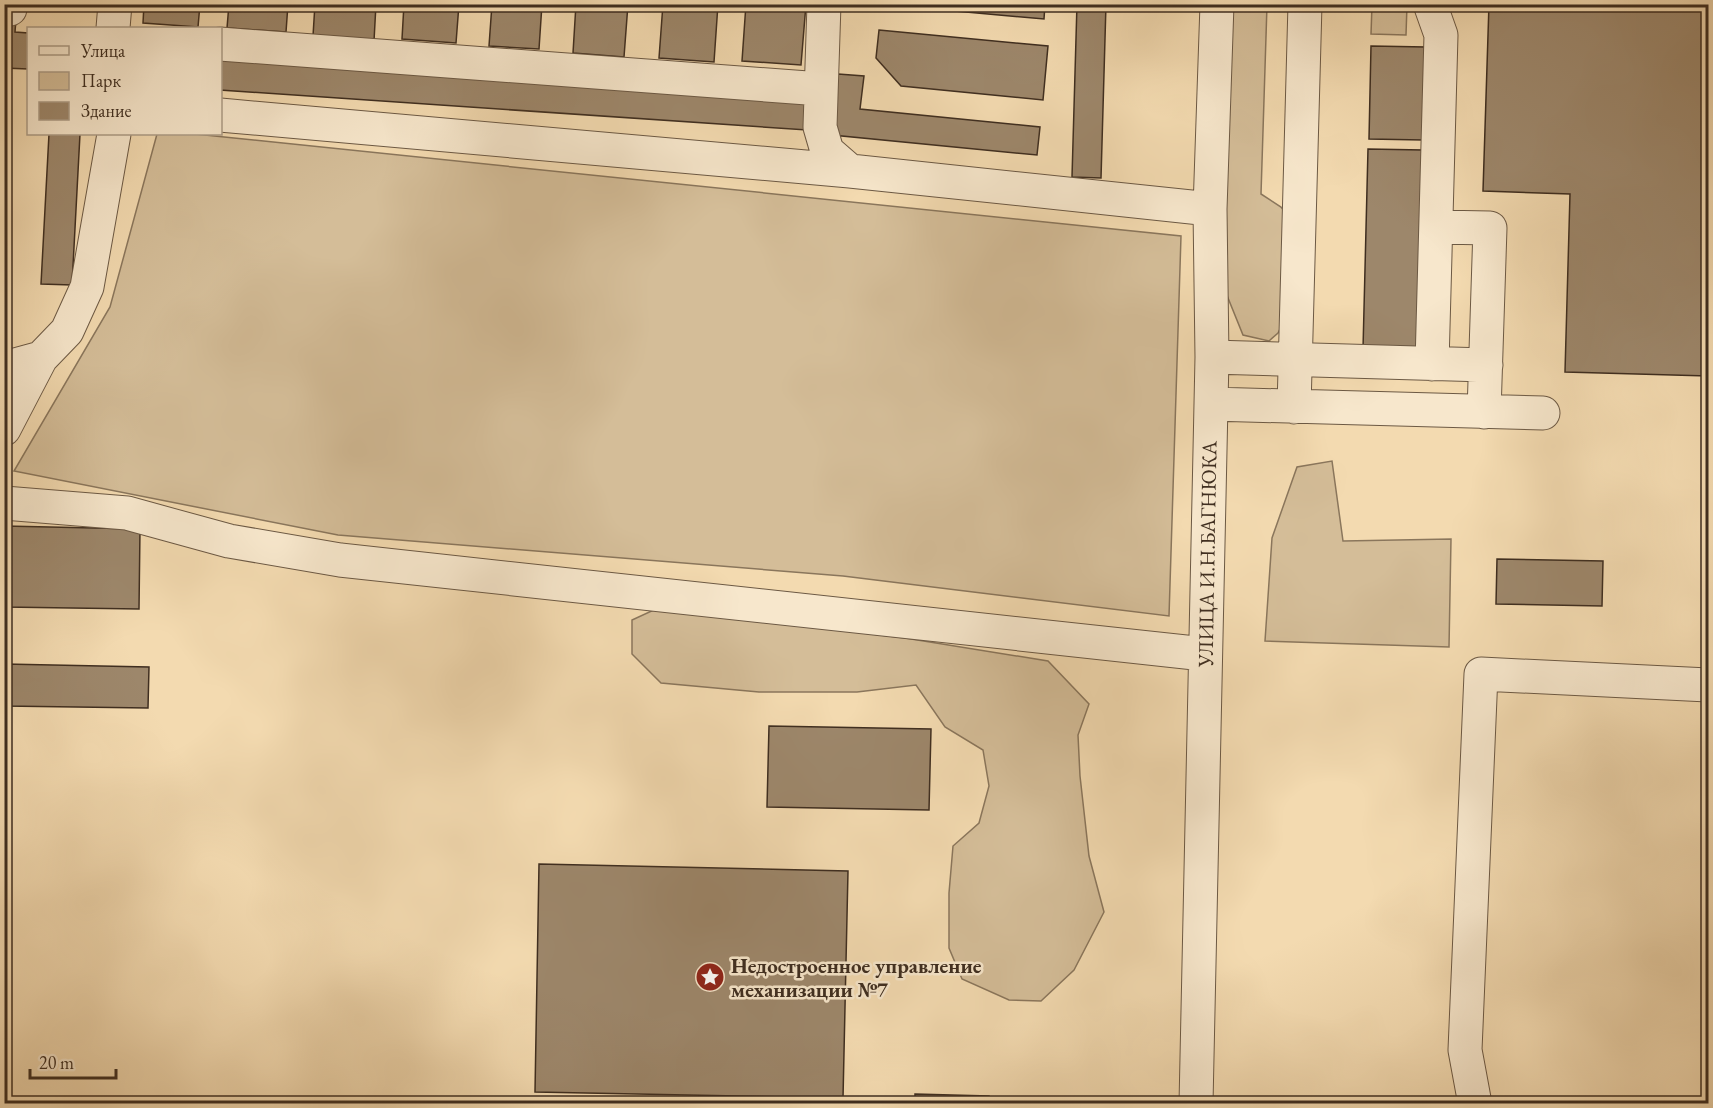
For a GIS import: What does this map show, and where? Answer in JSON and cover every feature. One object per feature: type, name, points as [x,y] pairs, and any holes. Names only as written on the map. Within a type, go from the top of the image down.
[{"type":"street","points":[[113,27],[115,4]]},
{"type":"street","points":[[824,4],[820,127],[826,151],[850,171]]},
{"type":"street","name":"УЛИЦА И.Н.БАГНЮКА","points":[[1196,1104],[1212,357],[1210,209],[1216,4]]},
{"type":"street","points":[[1294,407],[1305,4]]},
{"type":"street","points":[[1430,4],[1441,35],[1432,364]]},
{"type":"street","points":[[222,44],[821,89]]},
{"type":"street","points":[[222,115],[850,171],[1210,209]]},
{"type":"street","points":[[4,429],[41,358],[67,331],[87,287],[114,135]]},
{"type":"street","points":[[1436,227],[1490,228],[1484,412]]},
{"type":"street","points":[[1212,357],[1486,365]]},
{"type":"street","points":[[4,368],[41,358]]},
{"type":"street","points":[[1211,404],[1543,413]]},
{"type":"street","points":[[4,503],[127,513],[229,541],[340,560],[1204,654]]},
{"type":"street","points":[[1475,1104],[1465,1050],[1481,674],[1708,685]]},
{"type":"green space","points":[[1231,5],[1267,5],[1261,194],[1281,207],[1289,217],[1282,325],[1278,333],[1269,341],[1243,335],[1224,288]]},
{"type":"green space","points":[[1372,5],[1407,5],[1406,35],[1371,34]]},
{"type":"green space","points":[[157,135],[205,135],[1181,236],[1169,616],[843,576],[338,535],[14,471],[110,307]]},
{"type":"green space","points":[[1332,461],[1343,541],[1451,539],[1449,647],[1265,641],[1272,538],[1297,467]]},
{"type":"green space","points":[[658,608],[905,638],[1048,661],[1089,704],[1078,735],[1080,776],[1089,856],[1104,912],[1074,970],[1041,1001],[1009,1000],[962,979],[949,948],[949,893],[953,846],[979,823],[989,786],[983,750],[945,727],[916,685],[857,692],[759,692],[661,683],[632,654],[632,620]]},
{"type":"building","points":[[144,4],[200,4],[198,27],[143,23]]},
{"type":"building","points":[[229,4],[288,4],[286,32],[227,28]]},
{"type":"building","points":[[315,4],[376,4],[374,41],[313,36]]},
{"type":"building","points":[[404,4],[459,4],[456,43],[402,39]]},
{"type":"building","points":[[492,4],[542,4],[539,49],[489,46]]},
{"type":"building","points":[[576,4],[628,4],[624,57],[573,53]]},
{"type":"building","points":[[663,4],[718,4],[714,62],[659,58]]},
{"type":"building","points":[[746,4],[806,4],[801,65],[742,61]]},
{"type":"building","points":[[878,4],[1045,4],[1044,19]]},
{"type":"building","points":[[1077,4],[1106,4],[1101,178],[1072,177]]},
{"type":"building","points":[[1489,4],[1708,4],[1708,376],[1565,372],[1570,194],[1483,191]]},
{"type":"building","points":[[4,19],[16,19],[15,32],[27,33],[27,69],[4,68]]},
{"type":"building","points":[[879,30],[1048,46],[1043,100],[901,86],[876,58]]},
{"type":"building","points":[[1371,46],[1426,47],[1423,140],[1369,139]]},
{"type":"building","points":[[222,59],[810,99],[807,130],[222,90]]},
{"type":"building","points":[[838,74],[864,76],[860,109],[1040,127],[1037,155],[832,135]]},
{"type":"building","points":[[49,135],[80,135],[72,285],[41,284]]},
{"type":"building","points":[[1368,149],[1423,150],[1418,351],[1363,349]]},
{"type":"building","points":[[4,526],[140,529],[139,609],[4,607]]},
{"type":"building","points":[[1497,559],[1603,561],[1602,606],[1496,604]]},
{"type":"building","points":[[4,664],[149,667],[148,708],[4,706]]},
{"type":"building","points":[[769,726],[931,729],[929,810],[767,807]]},
{"type":"building","points":[[539,864],[848,871],[843,1098],[535,1092]]},
{"type":"building","points":[[915,1094],[989,1096],[989,1104],[915,1104]]},
{"type":"place","name":"Недостроенное управление механизации №7","points":[[710,977]]}]
